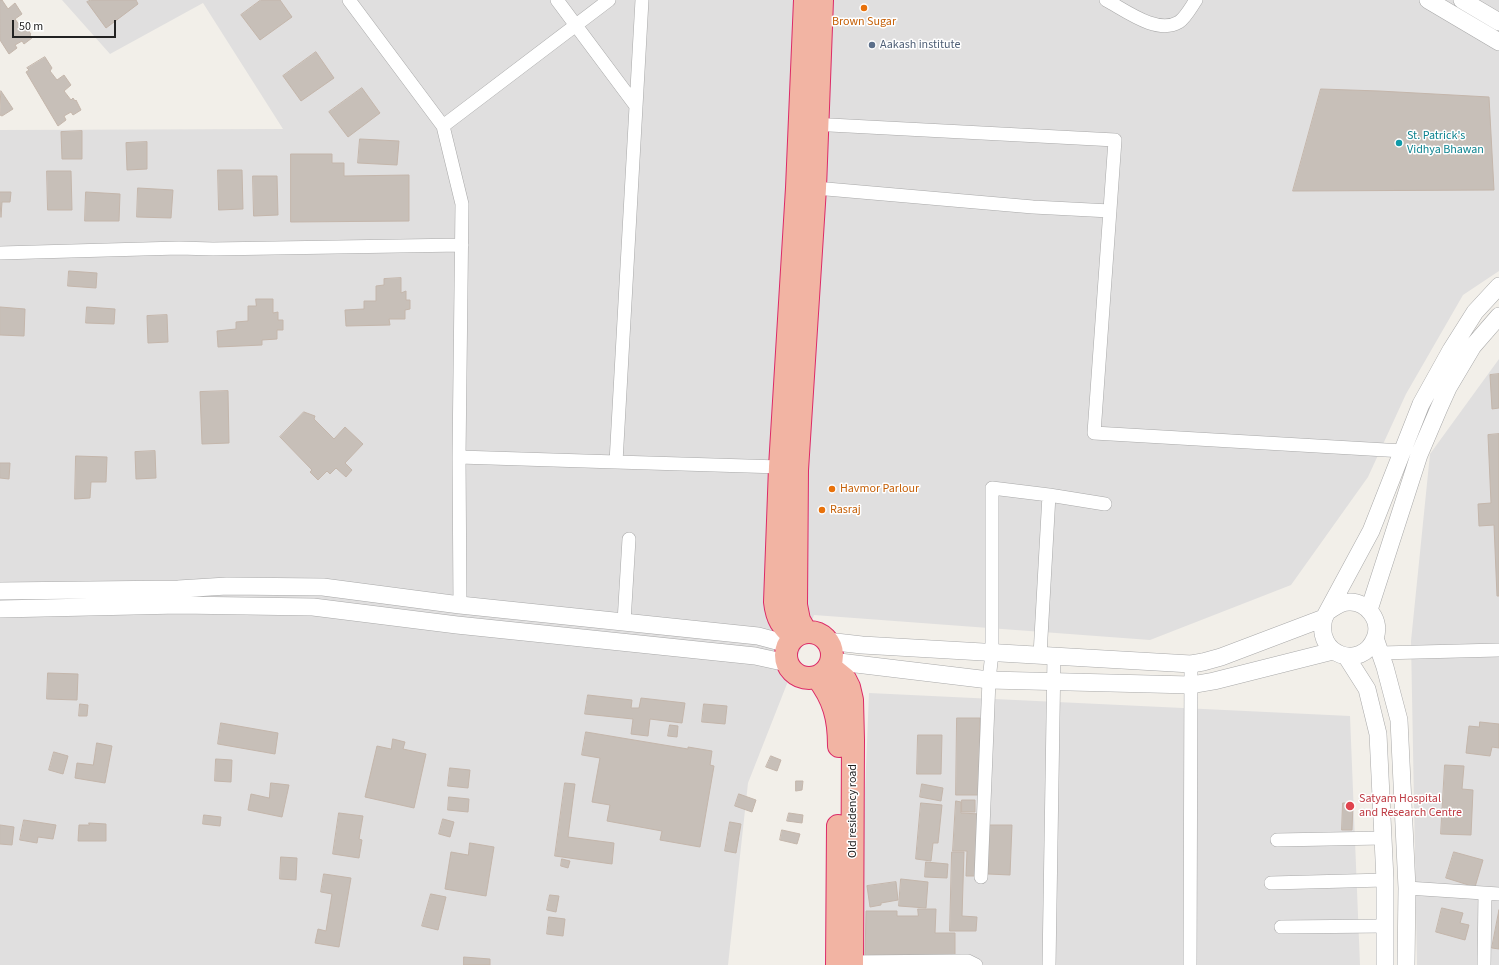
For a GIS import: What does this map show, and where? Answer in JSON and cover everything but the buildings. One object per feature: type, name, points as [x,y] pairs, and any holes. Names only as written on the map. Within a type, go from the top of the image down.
[{"type":"highway","points":[[794,644],[814,632],[821,636],[826,661],[808,678],[799,676],[792,671],[794,644],[799,620],[796,605],[796,470],[815,188],[808,124],[805,0]]},
{"type":"highway","points":[[794,644],[776,613],[780,467],[797,188],[808,124],[822,0]]},
{"type":"highway","name":"Old residency road","points":[[826,661],[845,679],[849,687],[852,700],[853,740],[847,964]]},
{"type":"street","points":[[349,0],[443,126],[462,204],[459,456],[460,605]]},
{"type":"street","points":[[556,0],[636,106]]},
{"type":"street","points":[[443,126],[610,0]]},
{"type":"street","points":[[616,462],[642,0]]},
{"type":"street","points":[[1106,0],[1150,24],[1167,26],[1179,22],[1188,13],[1196,0]]},
{"type":"street","points":[[1428,0],[1499,42]]},
{"type":"street","points":[[1462,0],[1499,22]]},
{"type":"street","points":[[808,124],[1114,140],[1094,433],[1402,451]]},
{"type":"street","points":[[815,188],[1033,207],[1110,211]]},
{"type":"street","points":[[0,252],[179,248],[213,249],[462,245]]},
{"type":"street","points":[[1385,965],[1385,880],[1378,734],[1367,689],[1339,653],[1324,639],[1322,625],[1371,531],[1421,404],[1451,350],[1475,312],[1499,286]]},
{"type":"street","points":[[1369,610],[1420,455],[1439,408],[1448,388],[1473,346],[1499,316]]},
{"type":"street","points":[[459,456],[780,467]]},
{"type":"street","points":[[981,877],[989,680],[992,653],[992,488],[1105,504]]},
{"type":"street","points":[[1049,495],[1047,656],[1054,682],[1049,965]]},
{"type":"street","points":[[624,622],[629,539]]},
{"type":"street","points":[[0,591],[178,589],[227,586],[323,588],[460,605],[758,636],[794,644]]},
{"type":"street","points":[[826,661],[856,644],[1191,664],[1221,657],[1327,614],[1339,604],[1350,601],[1360,604],[1369,610],[1374,616],[1378,646],[1386,667],[1399,720],[1407,888],[1406,965]]},
{"type":"street","points":[[0,609],[179,605],[313,607],[457,625],[755,656],[794,644]]},
{"type":"street","points":[[826,661],[989,680],[1191,685],[1339,653],[1355,656],[1364,652],[1371,646],[1499,650]]},
{"type":"street","points":[[1190,965],[1191,664]]},
{"type":"street","points":[[1276,840],[1383,838]]},
{"type":"street","points":[[1271,883],[1385,880]]},
{"type":"street","points":[[1407,888],[1499,894]]},
{"type":"street","points":[[1484,965],[1485,894]]},
{"type":"street","points":[[1282,928],[1385,926]]},
{"type":"street","points":[[847,964],[968,961],[976,965]]},
{"type":"shaded area","points":[[62,0],[1499,0],[1499,271],[1463,295],[1406,394],[1368,477],[1291,585],[1150,640],[814,615],[748,783],[728,965],[0,965],[0,130],[283,129],[203,3],[110,54]]},
{"type":"shaded area","points":[[1499,359],[1499,965],[1417,965],[1411,641],[1430,454]]},
{"type":"shaded area","points":[[869,693],[1350,716],[1360,965],[858,965]]},
{"type":"place","name":"Brown Sugar","points":[[864,8]]},
{"type":"place","name":"Aakash institute","points":[[872,45]]},
{"type":"place","name":"St. Patrick's Vidhya Bhawan","points":[[1399,143]]},
{"type":"place","name":"Havmor Parlour","points":[[832,489]]},
{"type":"place","name":"Rasraj","points":[[822,510]]},
{"type":"place","name":"Satyam Hospital and Research Centre","points":[[1350,806]]}]
